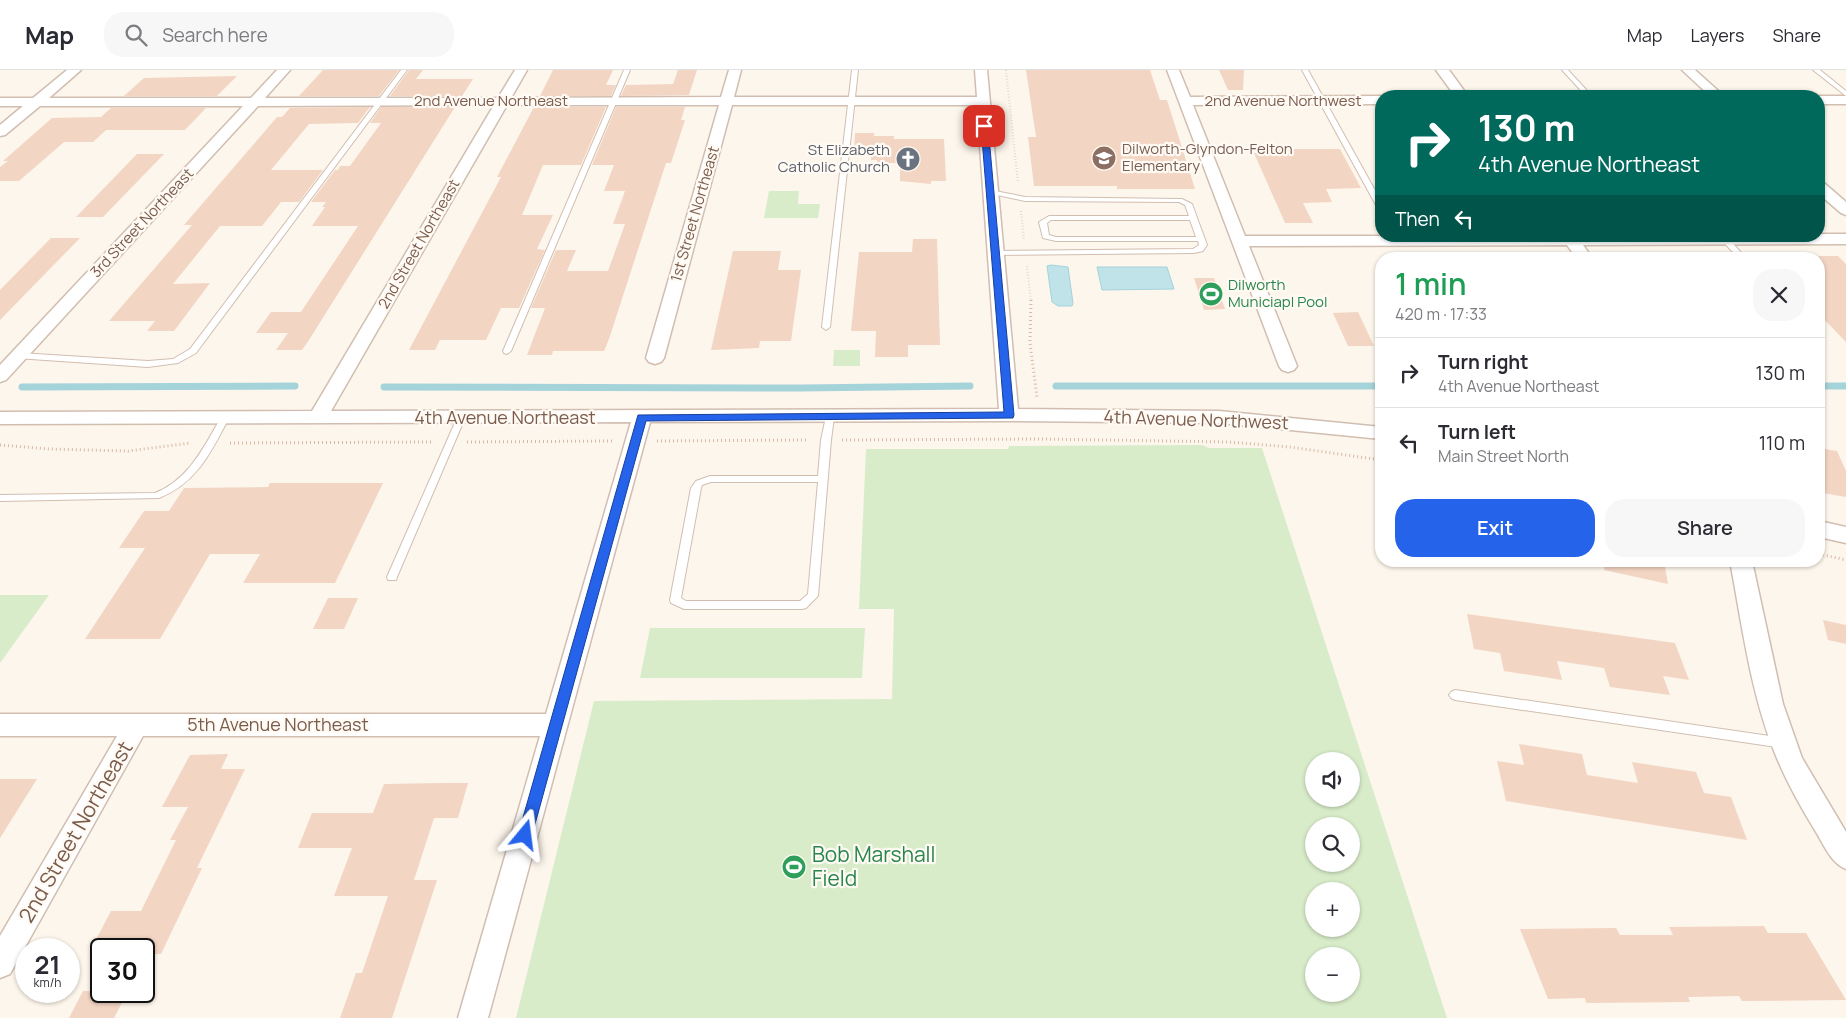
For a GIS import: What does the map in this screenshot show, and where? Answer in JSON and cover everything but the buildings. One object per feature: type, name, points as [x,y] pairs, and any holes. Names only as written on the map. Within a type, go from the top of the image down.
[{"type":"street","points":[[0,132],[75,70]]},
{"type":"street","name":"3rd Street Northeast","points":[[0,376],[284,70]]},
{"type":"street","name":"2nd Street Northeast","points":[[317,418],[521,70]]},
{"type":"street","name":"1st Street Northeast","points":[[655,358],[735,70]]},
{"type":"street","points":[[980,70],[1009,415]]},
{"type":"street","points":[[1173,70],[1288,366]]},
{"type":"street","points":[[1442,70],[1457,90]]},
{"type":"street","points":[[1688,70],[1710,90]]},
{"type":"street","name":"2nd Avenue Northwest","points":[[1184,101],[1375,100]]},
{"type":"street","points":[[1825,100],[1846,100]]},
{"type":"street","name":"2nd Avenue Northeast","points":[[0,102],[982,101]]},
{"type":"street","points":[[1825,191],[1846,210]]},
{"type":"street","points":[[1241,241],[1375,238]]},
{"type":"street","points":[[1825,239],[1846,239]]},
{"type":"street","name":"4th Avenue Northeast","points":[[0,418],[642,418],[1009,415]]},
{"type":"street","name":"4th Avenue Northwest","points":[[1009,415],[1219,417],[1315,425],[1375,433]]},
{"type":"street","points":[[473,1018],[642,418]]},
{"type":"street","points":[[1825,530],[1846,535]]},
{"type":"street","points":[[1742,567],[1770,698],[1784,743],[1816,810],[1846,856]]},
{"type":"street","name":"5th Avenue Northeast","points":[[0,725],[556,725]]},
{"type":"street","name":"2nd Street Northeast","points":[[0,964],[136,725]]},
{"type":"lane","points":[[19,356],[148,364],[164,363],[187,356],[222,314],[404,70]]},
{"type":"lane","points":[[507,351],[627,70]]},
{"type":"lane","points":[[826,327],[855,70]]},
{"type":"lane","points":[[1305,70],[1375,197]]},
{"type":"lane","points":[[1565,70],[1583,90]]},
{"type":"lane","points":[[1816,70],[1846,94]]},
{"type":"lane","points":[[990,192],[1025,199],[1180,200],[1188,204],[1203,244],[1200,249],[1194,251],[995,253]]},
{"type":"lane","points":[[1193,218],[1050,218],[1043,222],[1046,236],[1056,239],[1201,239]]},
{"type":"lane","points":[[1727,242],[1736,252]]},
{"type":"lane","points":[[823,480],[710,479],[699,483],[696,488],[675,600],[684,605],[802,604],[813,596],[823,480],[826,440],[830,417]]},
{"type":"lane","points":[[0,498],[156,496],[169,492],[188,477],[225,418]]},
{"type":"lane","points":[[392,577],[461,418]]},
{"type":"lane","points":[[1455,695],[1784,743]]},
{"type":"path","points":[[0,445],[49,449],[128,451],[189,443],[1042,439],[1229,442],[1290,447],[1375,459]]},
{"type":"path","points":[[1825,555],[1846,560]]},
{"type":"green space","points":[[769,191],[799,191],[798,204],[820,204],[818,218],[764,218]]},
{"type":"green space","points":[[834,350],[860,350],[860,366],[833,366]]},
{"type":"green space","points":[[1202,445],[1209,448],[1262,448],[1447,1018],[516,1018],[594,701],[892,699],[894,609],[859,609],[866,449],[1008,449],[1009,446]]},
{"type":"green space","points":[[0,595],[49,595],[0,663]]},
{"type":"green space","points":[[650,628],[865,628],[862,678],[640,678]]},
{"type":"water","points":[[1047,266],[1068,267],[1072,306],[1058,306],[1052,302]]},
{"type":"water","points":[[1097,267],[1167,267],[1174,289],[1102,290]]},
{"type":"waterway","points":[[22,387],[295,386]]},
{"type":"waterway","points":[[384,387],[801,388],[970,386]]},
{"type":"waterway","points":[[1056,386],[1375,386]]},
{"type":"waterway","points":[[1825,386],[1846,386]]},
{"type":"place","name":"Dilworth-Glyndon-Felton Elementary","points":[[1104,158]]},
{"type":"place","name":"St Elizabeth Catholic Church","points":[[908,159]]},
{"type":"place","name":"Dilworth Municiapl Pool","points":[[1211,294]]},
{"type":"place","name":"Bob Marshall Field","points":[[794,867]]},
{"type":"route","points":[[525,835],[642,418],[1009,415],[984,126]]}]
